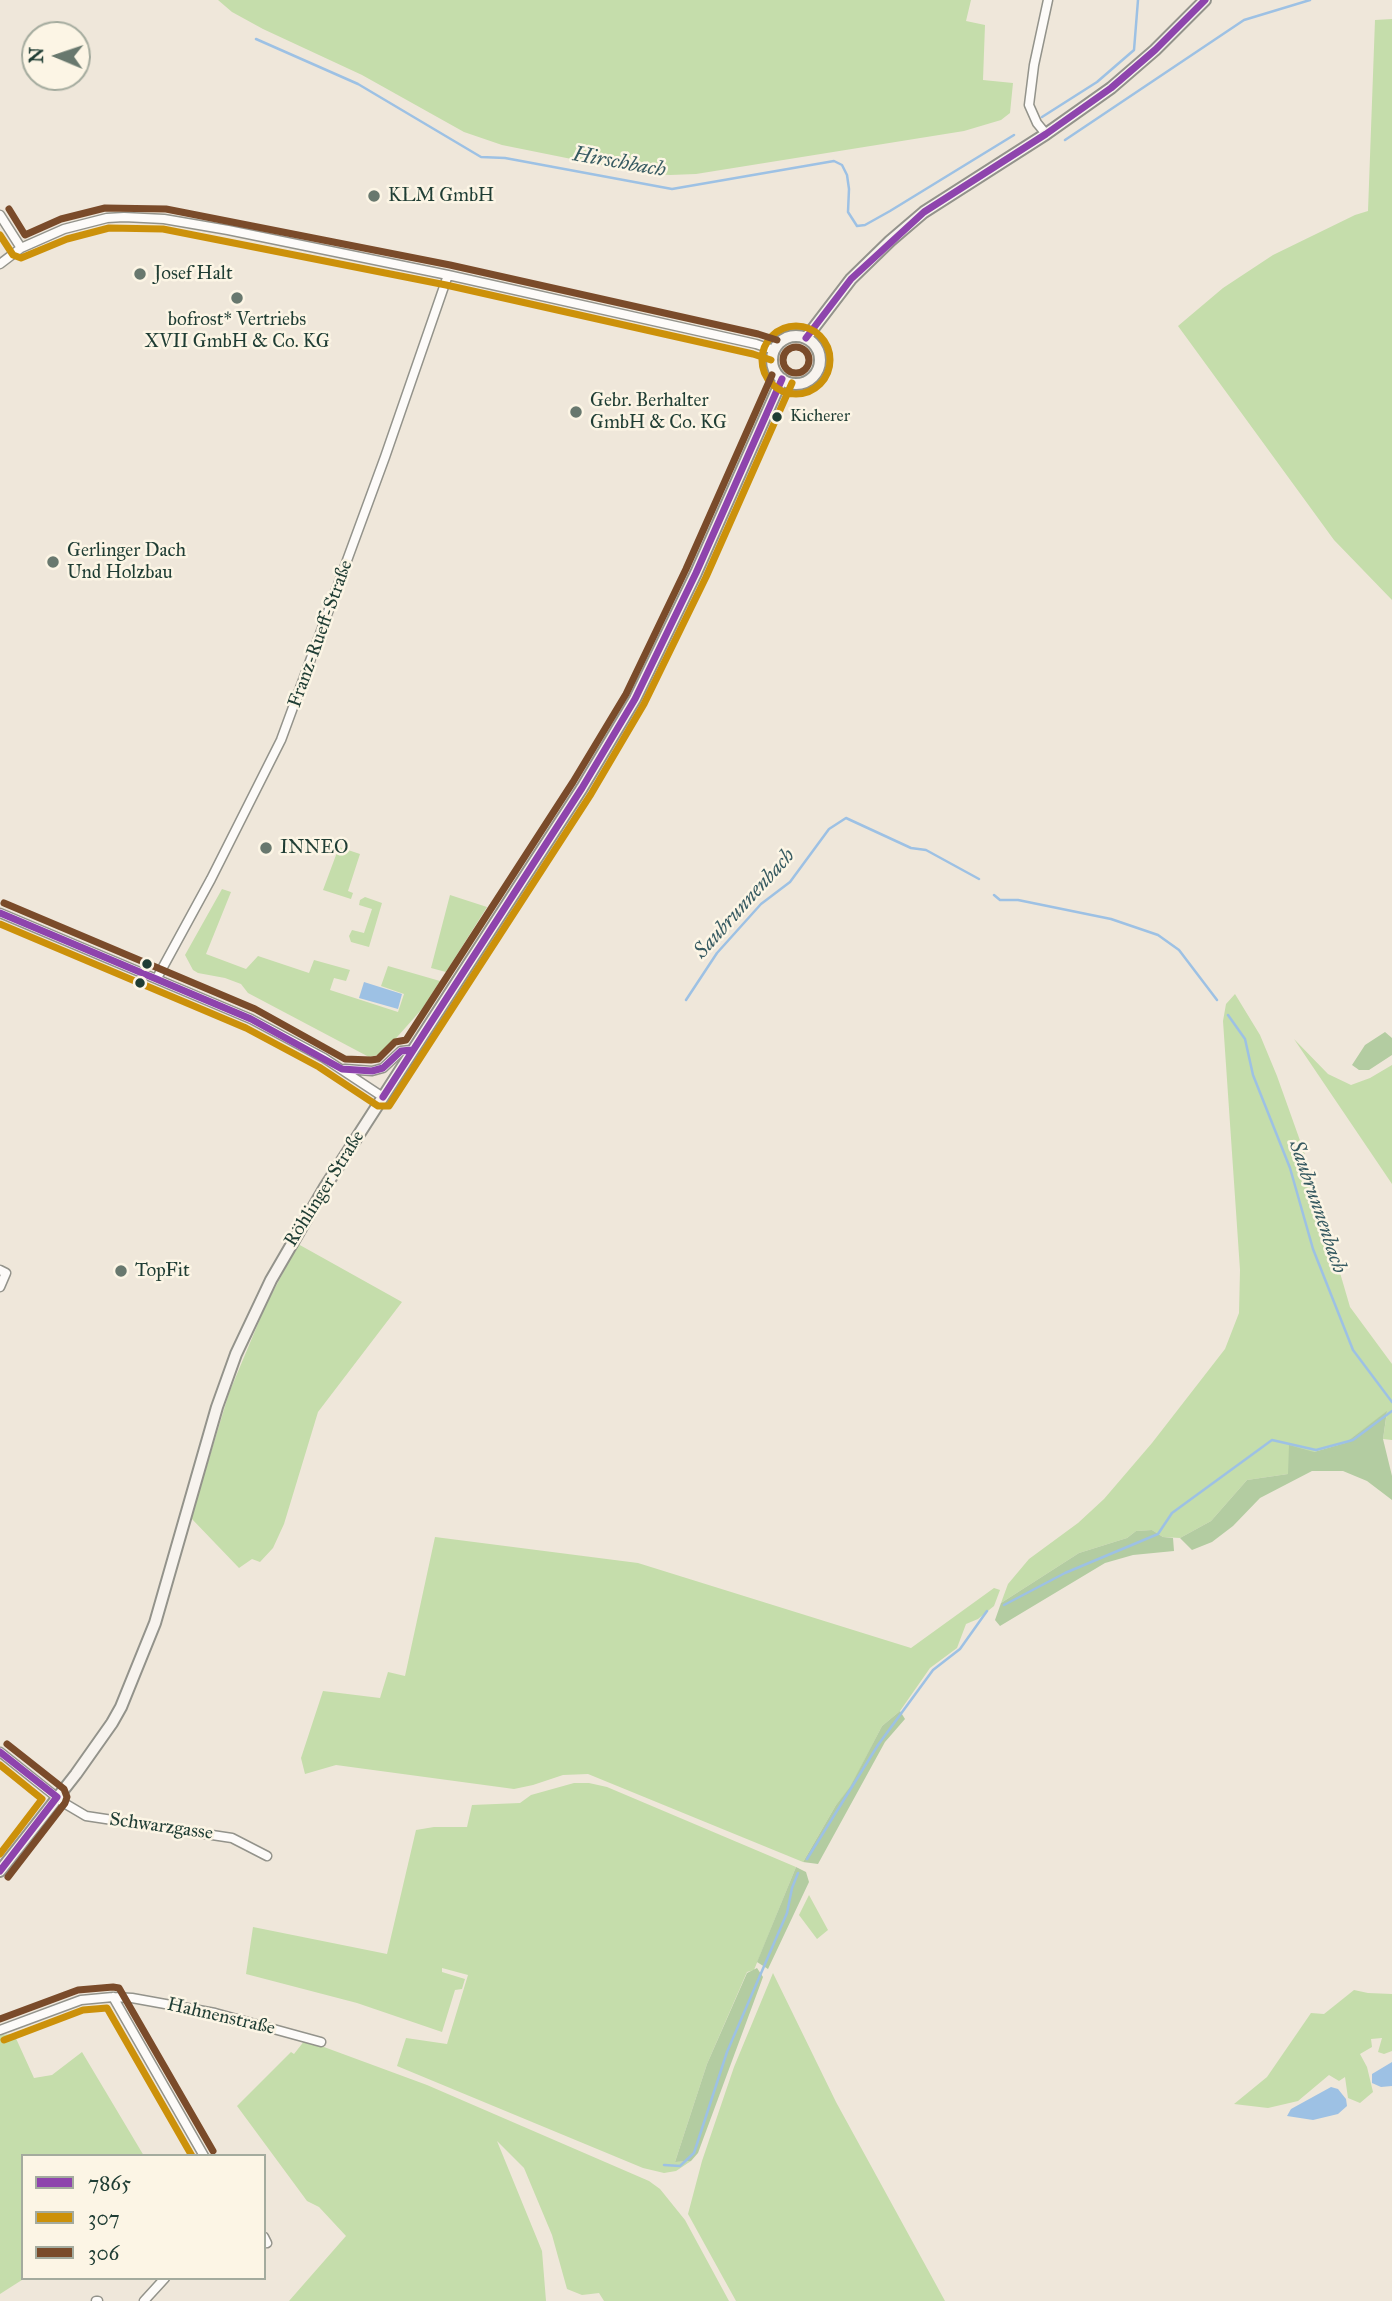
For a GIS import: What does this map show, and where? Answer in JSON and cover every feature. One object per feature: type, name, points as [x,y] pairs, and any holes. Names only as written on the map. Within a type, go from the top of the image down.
[{"type":"street","points":[[1046,134],[1029,106],[1034,65],[1048,0]]},
{"type":"street","points":[[806,338],[851,279],[924,212],[1046,134],[1111,88],[1155,50],[1205,0]]},
{"type":"street","points":[[0,215],[21,248]]},
{"type":"street","points":[[0,264],[21,248],[64,229],[107,218],[139,217],[228,230],[449,275],[774,350]]},
{"type":"street","name":"Franz-Rueff-Straße","points":[[157,978],[211,879],[281,740],[386,457],[449,275]]},
{"type":"street","points":[[799,336],[806,338],[812,342],[819,354],[818,368],[814,375],[795,384],[782,379],[773,366],[774,350],[784,339],[799,336]]},
{"type":"street","name":"Röhlinger Straße","points":[[0,1871],[112,1723],[139,1665],[155,1623],[213,1420],[252,1318],[299,1228],[582,788],[635,699],[696,573],[782,379]]},
{"type":"street","points":[[0,913],[157,978],[289,1038],[383,1097]]},
{"type":"street","points":[[342,1069],[372,1071],[391,1062],[401,1051],[412,1050]]},
{"type":"street","points":[[0,1270],[6,1273],[0,1287]]},
{"type":"street","name":"Schwarzgasse","points":[[0,1752],[86,1816],[232,1838],[267,1856]]},
{"type":"street","points":[[113,1997],[203,2154]]},
{"type":"street","name":"Hahnenstraße","points":[[0,2030],[81,2000],[113,1997],[132,1998],[215,2014],[321,2042]]},
{"type":"street","points":[[144,2301],[163,2280]]},
{"type":"green space","points":[[218,0],[971,0],[966,21],[985,25],[983,80],[1013,83],[1010,113],[1001,120],[964,131],[696,174],[641,173],[502,145],[464,132],[362,75],[263,29],[232,12]]},
{"type":"green space","points":[[1392,19],[1392,600],[1334,540],[1178,326],[1223,288],[1273,255],[1368,211],[1375,20]]},
{"type":"green space","points":[[339,847],[360,854],[348,891],[353,893],[351,899],[323,890]]},
{"type":"green space","points":[[222,889],[231,892],[206,954],[246,969],[258,956],[309,973],[314,960],[350,970],[346,981],[334,978],[330,990],[398,1012],[404,994],[381,986],[388,966],[440,981],[422,1009],[382,1054],[369,1057],[248,993],[241,984],[193,970],[185,955]]},
{"type":"green space","points":[[450,895],[487,907],[446,972],[431,968]]},
{"type":"green space","points":[[365,897],[382,903],[369,947],[351,942],[349,936],[352,930],[364,933],[372,909],[359,905],[360,900]]},
{"type":"green space","points":[[1235,994],[1260,1035],[1277,1076],[1308,1163],[1350,1307],[1392,1364],[1392,1440],[1383,1439],[1387,1412],[1345,1443],[1314,1452],[1288,1474],[1247,1480],[1211,1521],[1180,1538],[1163,1537],[1152,1530],[1136,1531],[1127,1538],[1079,1553],[1001,1603],[1008,1584],[1029,1559],[1078,1523],[1104,1499],[1152,1443],[1225,1349],[1239,1313],[1240,1270],[1223,1021],[1226,1004]]},
{"type":"green space","points":[[1385,1032],[1392,1038],[1392,1055],[1369,1070],[1359,1070],[1352,1065],[1365,1045]]},
{"type":"green space","points":[[1294,1039],[1328,1074],[1351,1085],[1392,1065],[1392,1184]]},
{"type":"green space","points":[[298,1244],[402,1302],[318,1412],[284,1524],[273,1548],[260,1562],[252,1559],[239,1568],[191,1518],[229,1393],[265,1307]]},
{"type":"green space","points":[[1387,1411],[1383,1439],[1392,1476],[1392,1500],[1367,1481],[1343,1471],[1312,1471],[1260,1498],[1233,1526],[1212,1542],[1192,1550],[1180,1538],[1211,1521],[1247,1480],[1288,1474],[1289,1445],[1314,1452],[1345,1443]]},
{"type":"green space","points":[[1152,1530],[1163,1537],[1173,1538],[1174,1551],[1133,1555],[1105,1563],[1000,1626],[995,1620],[1001,1603],[1079,1553],[1127,1538],[1136,1531]]},
{"type":"green space","points":[[435,1537],[638,1563],[911,1648],[994,1588],[1000,1590],[994,1606],[978,1619],[966,1624],[957,1648],[930,1668],[900,1711],[882,1726],[850,1788],[836,1805],[803,1862],[588,1774],[563,1775],[514,1789],[336,1765],[305,1774],[301,1758],[323,1691],[380,1698],[388,1672],[405,1676]]},
{"type":"green space","points":[[900,1711],[905,1719],[885,1742],[818,1864],[803,1862],[836,1805],[850,1787],[882,1726]]},
{"type":"green space","points":[[574,1783],[607,1787],[796,1867],[754,1970],[747,1972],[707,2064],[675,2162],[691,2161],[676,2171],[664,2173],[643,2168],[397,2066],[406,2038],[447,2044],[468,1975],[442,1968],[442,1972],[465,1979],[462,1989],[455,1990],[442,2032],[357,2003],[246,1974],[253,1927],[387,1954],[416,1830],[467,1827],[472,1805],[520,1803],[531,1795]]},
{"type":"green space","points":[[796,1867],[806,1872],[809,1882],[768,1969],[757,1962]]},
{"type":"green space","points":[[809,1895],[828,1930],[817,1939],[799,1915]]},
{"type":"green space","points":[[757,1968],[763,1977],[698,2153],[691,2161],[675,2162],[707,2064],[747,1973]]},
{"type":"green space","points":[[773,1973],[836,2102],[945,2301],[736,2301],[688,2214],[702,2161],[734,2067]]},
{"type":"green space","points":[[1354,1990],[1392,1994],[1392,2051],[1384,2054],[1378,2052],[1382,2038],[1371,2039],[1372,2047],[1360,2054],[1367,2067],[1373,2092],[1360,2103],[1348,2098],[1345,2077],[1339,2081],[1329,2075],[1298,2101],[1268,2108],[1234,2104],[1267,2077],[1311,2013],[1324,2014]]},
{"type":"green space","points":[[14,2034],[34,2078],[52,2075],[82,2052],[143,2154],[21,2154],[22,2280],[0,2294],[0,2035]]},
{"type":"green space","points":[[305,2040],[427,2085],[649,2181],[660,2189],[685,2220],[729,2301],[604,2301],[599,2293],[582,2295],[567,2289],[552,2235],[524,2168],[497,2141],[542,2251],[546,2301],[289,2301],[346,2236],[319,2207],[307,2201],[237,2106],[291,2052],[294,2054]]},
{"type":"water","points":[[364,982],[402,994],[398,1009],[359,998]]},
{"type":"water","points":[[1392,2062],[1392,2086],[1381,2087],[1372,2083],[1372,2074]]},
{"type":"water","points":[[1331,2087],[1338,2089],[1346,2099],[1347,2106],[1338,2114],[1313,2120],[1287,2116],[1291,2109]]},
{"type":"waterway","name":"Hirschbach","points":[[1042,117],[1097,82],[1134,50],[1138,0]]},
{"type":"waterway","points":[[1065,140],[1244,20],[1310,0]]},
{"type":"waterway","name":"Hirschbach","points":[[256,39],[358,84],[481,157],[505,158],[672,189],[834,161],[842,165],[847,175],[848,212],[857,226],[865,225],[890,211],[1014,135]]},
{"type":"waterway","name":"Saubrunnenbach","points":[[686,1000],[717,953],[761,904],[790,882],[829,829],[846,818],[911,848],[926,850],[979,879]]},
{"type":"waterway","name":"Saubrunnenbach","points":[[994,895],[1000,900],[1018,900],[1111,919],[1158,935],[1179,950],[1217,1000]]},
{"type":"waterway","name":"Saubrunnenbach","points":[[1228,1015],[1245,1039],[1253,1075],[1290,1168],[1313,1249],[1353,1350],[1392,1402]]},
{"type":"waterway","points":[[1004,1605],[1065,1573],[1158,1534],[1172,1513],[1272,1440],[1316,1450],[1353,1440],[1392,1411]]},
{"type":"waterway","points":[[807,1859],[878,1745],[933,1670],[960,1649],[987,1611]]},
{"type":"waterway","points":[[664,2165],[680,2166],[694,2153],[727,2052],[787,1913],[798,1873]]},
{"type":"transit line","name":"7865","points":[[806,338],[851,279],[924,212],[1046,134],[1111,88],[1155,50],[1205,0]]},
{"type":"transit line","name":"306","points":[[9,209],[25,235],[61,219],[105,208],[166,209],[450,265],[777,340]]},
{"type":"transit line","name":"307","points":[[0,235],[13,255],[21,258],[67,239],[109,228],[163,229],[446,285],[771,360]]},
{"type":"transit line","name":"307","points":[[796,326],[809,329],[820,336],[827,347],[830,360],[827,373],[820,384],[809,391],[796,394],[783,391],[772,384],[765,373],[762,360],[765,347],[772,336],[783,329],[796,326]]},
{"type":"transit line","name":"306","points":[[796,347],[805,351],[809,360],[805,369],[796,373],[787,369],[783,360],[787,351],[796,347]]},
{"type":"transit line","name":"306","points":[[4,903],[255,1009],[345,1059],[378,1059],[395,1042],[406,1040],[573,782],[626,694],[686,569],[772,375]]},
{"type":"transit line","name":"7865","points":[[383,1097],[582,788],[635,699],[696,573],[782,379]]},
{"type":"transit line","name":"307","points":[[0,924],[246,1028],[319,1067],[378,1106],[389,1106],[591,794],[644,704],[706,577],[792,383]]},
{"type":"transit line","name":"7865","points":[[0,913],[251,1019],[342,1069],[372,1071],[383,1068],[401,1051],[412,1050]]},
{"type":"transit line","name":"306","points":[[7,1744],[64,1789],[67,1797],[8,1877]]},
{"type":"transit line","name":"7865","points":[[0,1752],[57,1797]]},
{"type":"transit line","name":"307","points":[[0,1765],[42,1799],[0,1854]]},
{"type":"transit line","name":"7865","points":[[0,1871],[57,1797]]},
{"type":"transit line","name":"306","points":[[0,2019],[78,1990],[119,1988],[213,2151]]},
{"type":"transit line","name":"307","points":[[4,2040],[83,2010],[107,2008],[191,2154]]},
{"type":"place","name":"KLM GmbH","points":[[374,196]]},
{"type":"place","name":"Josef Halt","points":[[140,274]]},
{"type":"place","name":"bofrost* Vertriebs XVII GmbH & Co. KG","points":[[237,298]]},
{"type":"place","name":"Gebr. Berhalter GmbH & Co. KG","points":[[576,412]]},
{"type":"place","name":"Kicherer","points":[[777,417]]},
{"type":"place","name":"Gerlinger Dach Und Holzbau","points":[[53,562]]},
{"type":"place","name":"INNEO","points":[[266,848]]},
{"type":"place","name":"TopFit","points":[[121,1271]]}]
